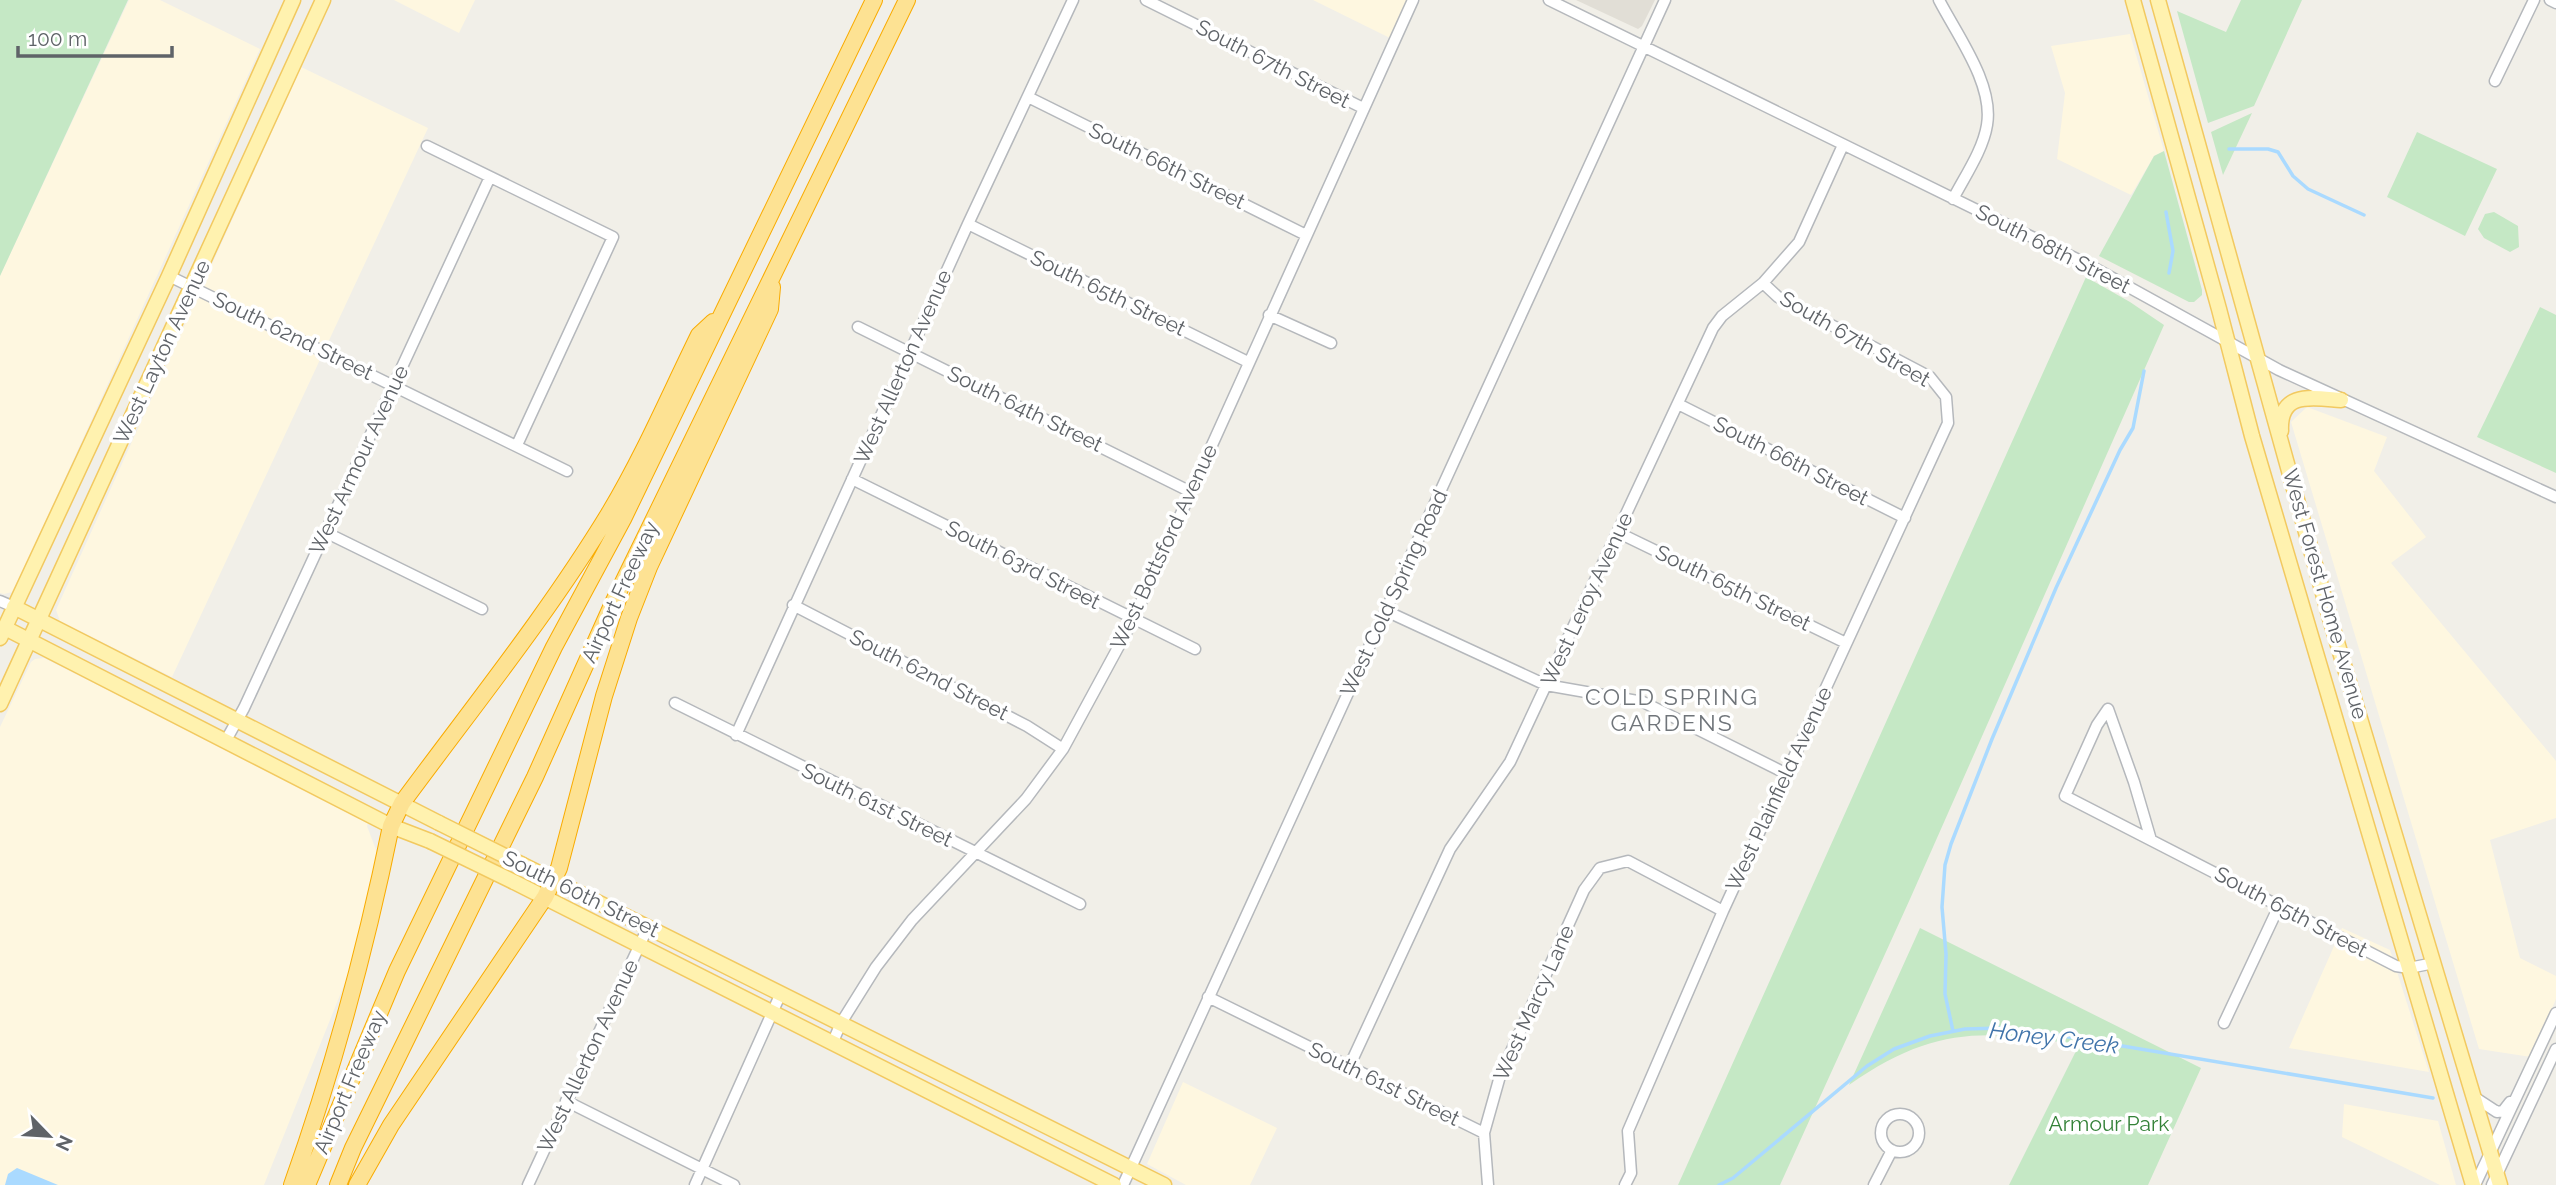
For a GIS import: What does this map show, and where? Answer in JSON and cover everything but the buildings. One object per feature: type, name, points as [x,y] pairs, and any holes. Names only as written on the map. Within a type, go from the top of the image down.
[{"type":"highway","name":"Airport Freeway","points":[[307,1185],[397,971],[554,647],[623,519],[874,0]]},
{"type":"highway","name":"Airport Freeway","points":[[338,1185],[353,1148],[535,777],[613,603],[907,0]]},
{"type":"highway","points":[[357,1185],[391,1125],[554,880],[604,696],[629,618],[649,567],[770,309],[773,277]]},
{"type":"highway","points":[[292,1185],[347,1016],[391,826],[402,803],[526,634],[601,525],[642,452],[699,335],[720,316]]},
{"type":"main road","name":"West Layton Avenue","points":[[2,631],[7,604],[169,276],[293,0]]},
{"type":"main road","name":"West Layton Avenue","points":[[0,704],[323,0]]},
{"type":"main road","name":"West Forest Home Avenue","points":[[2133,0],[2296,589],[2474,1185]]},
{"type":"main road","name":"West Forest Home Avenue","points":[[2158,0],[2331,622],[2491,1152],[2496,1181]]},
{"type":"main road","points":[[2282,446],[2281,423],[2288,404],[2303,397],[2341,400]]},
{"type":"main road","name":"South 60th Street","points":[[7,604],[1164,1185]]},
{"type":"main road","name":"South 60th Street","points":[[2,631],[29,642],[391,826],[430,841],[640,944],[832,1044],[1114,1185]]},
{"type":"main road","points":[[119,688],[129,666]]},
{"type":"street","name":"West Allerton Avenue","points":[[736,735],[793,605],[1073,0]]},
{"type":"street","name":"South 67th Street","points":[[1146,0],[1363,108]]},
{"type":"street","name":"West Bottsford Avenue","points":[[832,1044],[841,1023],[876,967],[912,920],[1026,799],[1063,749],[1133,620],[1413,0]]},
{"type":"street","name":"South 68th Street","points":[[1549,0],[2087,264],[2227,342],[2341,400],[2556,497]]},
{"type":"street","name":"West Cold Spring Road","points":[[1123,1185],[1665,0]]},
{"type":"street","points":[[1939,0],[1984,86],[1988,104],[1987,126],[1980,145],[1953,199]]},
{"type":"street","points":[[2495,81],[2534,0]]},
{"type":"street","points":[[2550,0],[2556,3]]},
{"type":"street","name":"South 66th Street","points":[[1028,97],[1306,234]]},
{"type":"street","name":"West Leroy Avenue","points":[[1349,1067],[1450,849],[1510,762],[1713,328],[1722,316],[1763,283],[1799,242],[1843,145]]},
{"type":"street","points":[[427,146],[613,237],[517,445]]},
{"type":"street","name":"West Armour Avenue","points":[[225,742],[244,708],[490,177]]},
{"type":"street","name":"South 65th Street","points":[[968,224],[1248,362]]},
{"type":"street","name":"South 62nd Street","points":[[169,276],[567,471]]},
{"type":"street","name":"South 67th Street","points":[[1763,283],[1778,297],[1930,377],[1947,397]]},
{"type":"street","points":[[1269,316],[1331,343]]},
{"type":"street","name":"South 64th Street","points":[[858,327],[1191,492]]},
{"type":"street","name":"West Plainfield Avenue","points":[[1625,1185],[1630,1173],[1628,1131],[1723,911],[1948,424],[1947,397]]},
{"type":"street","name":"South 66th Street","points":[[1678,404],[1905,518]]},
{"type":"street","name":"South 63rd Street","points":[[852,479],[1195,649]]},
{"type":"street","points":[[325,532],[482,609]]},
{"type":"street","name":"South 65th Street","points":[[1619,533],[1846,643]]},
{"type":"street","name":"South 62nd Street","points":[[793,605],[1027,726],[1063,749]]},
{"type":"street","points":[[1386,611],[1546,685],[1643,702],[1787,774]]},
{"type":"street","name":"South 61st Street","points":[[675,703],[1080,904]]},
{"type":"street","name":"South 65th Street","points":[[2151,840],[2108,709],[2097,725],[2065,796],[2373,955],[2396,966],[2409,968]]},
{"type":"street","name":"West Marcy Lane","points":[[1488,1185],[1484,1133],[1500,1076],[1584,890],[1600,868],[1628,861],[1723,911]]},
{"type":"street","points":[[2224,1023],[2278,906]]},
{"type":"street","name":"West Allerton Avenue","points":[[528,1185],[648,926]]},
{"type":"street","points":[[2409,968],[2434,962]]},
{"type":"street","points":[[695,1185],[782,993]]},
{"type":"street","name":"South 61st Street","points":[[1208,997],[1484,1133]]},
{"type":"street","points":[[2474,1185],[2556,1013]]},
{"type":"street","points":[[2496,1181],[2556,1049]]},
{"type":"street","points":[[2474,1097],[2497,1112],[2503,1111],[2519,1092]]},
{"type":"street","points":[[566,1101],[734,1185]]},
{"type":"street","points":[[1874,1185],[1892,1150]]},
{"type":"shaded area","points":[[129,0],[160,0],[260,49],[21,575],[12,592],[4,594],[0,593],[0,276]]},
{"type":"shaded area","points":[[394,0],[475,0],[459,33]]},
{"type":"shaded area","points":[[1313,0],[1408,0],[1390,38]]},
{"type":"shaded area","points":[[1576,0],[1655,0],[1638,29]]},
{"type":"shaded area","points":[[2130,34],[2164,151],[2154,156],[2131,195],[2057,159],[2065,93],[2051,46]]},
{"type":"shaded area","points":[[301,67],[428,128],[172,677],[60,621],[56,610]]},
{"type":"shaded area","points":[[2307,407],[2387,437],[2374,471],[2426,537],[2391,563],[2556,761],[2556,818],[2490,840],[2520,958],[2556,976],[2556,999],[2531,1057],[2479,1049],[2291,422]]},
{"type":"shaded area","points":[[44,658],[369,821],[367,826],[379,858],[354,960],[264,1185],[0,1185],[0,727],[31,662]]},
{"type":"shaded area","points":[[2342,928],[2390,950],[2429,1072],[2289,1048]]},
{"type":"shaded area","points":[[1183,1082],[1277,1128],[1250,1185],[1186,1185],[1147,1164]]},
{"type":"shaded area","points":[[2344,1104],[2438,1121],[2456,1185],[2440,1185],[2342,1137]]},
{"type":"green space","points":[[0,0],[128,0],[0,276]]},
{"type":"green space","points":[[2241,0],[2302,0],[2254,106],[2208,123],[2177,11],[2226,32]]},
{"type":"green space","points":[[2252,113],[2223,175],[2211,132]]},
{"type":"green space","points":[[2417,132],[2497,169],[2465,236],[2387,197]]},
{"type":"green space","points":[[2164,151],[2202,290],[2202,295],[2194,302],[2189,302],[2099,256],[2154,156]]},
{"type":"green space","points":[[2494,212],[2518,226],[2519,247],[2510,252],[2484,238],[2478,229],[2485,214]]},
{"type":"green space","points":[[2086,277],[2164,325],[1910,899],[1780,1185],[1678,1185]]},
{"type":"green space","points":[[2540,307],[2556,315],[2556,473],[2477,437]]},
{"type":"green space","name":"Armour Park","points":[[1920,928],[2201,1068],[2148,1185],[2009,1185],[2079,1045],[2014,1036],[1959,1037],[1906,1052],[1849,1085]]},
{"type":"water","points":[[17,1168],[58,1185],[5,1185],[8,1174]]},
{"type":"waterway","points":[[2229,149],[2268,149],[2278,152],[2293,176],[2308,189],[2364,215]]},
{"type":"waterway","points":[[2166,212],[2173,251],[2169,273]]},
{"type":"waterway","points":[[1953,1031],[1945,994],[1946,954],[1942,907],[1945,865],[1951,844],[2056,588],[2120,450],[2133,428],[2144,371]]},
{"type":"waterway","name":"Honey Creek","points":[[1719,1185],[1733,1178],[1867,1066],[1894,1049],[1930,1036],[1965,1029],[2033,1031],[2433,1098]]},
{"type":"district","name":"COLD SPRING GARDENS","points":[[1672,710]]}]
